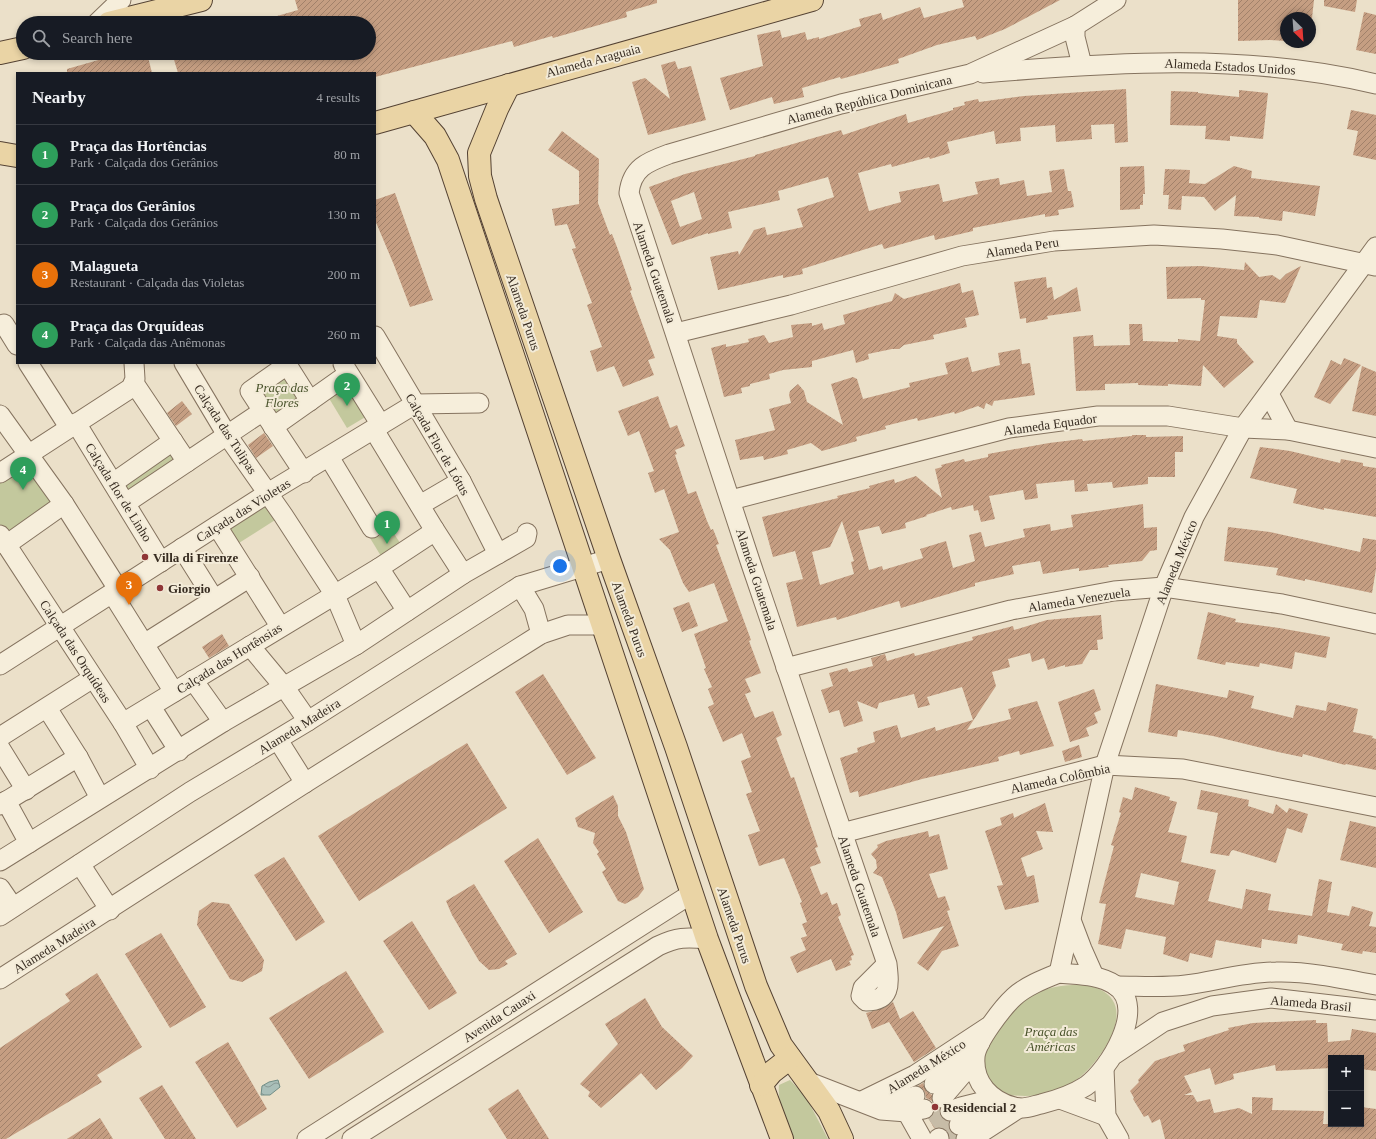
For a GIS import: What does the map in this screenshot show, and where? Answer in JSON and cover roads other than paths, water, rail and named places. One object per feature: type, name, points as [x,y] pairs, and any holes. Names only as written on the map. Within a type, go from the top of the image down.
[{"type":"main road","points":[[137,16],[201,0]]},
{"type":"main road","name":"Alameda Araguaia","points":[[376,123],[510,85],[524,79],[801,1]]},
{"type":"main road","name":"Alameda Purus","points":[[510,85],[497,109],[479,153],[480,176],[486,199],[609,559],[676,747],[756,986],[781,1045],[829,1111],[842,1139]]},
{"type":"main road","name":"Alameda Purus","points":[[414,112],[435,136],[448,160],[691,894],[782,1139]]},
{"type":"main road","points":[[448,160],[479,153]]},
{"type":"main road","points":[[762,1085],[772,1072],[790,1058]]},
{"type":"street","points":[[106,16],[114,9],[121,0]]},
{"type":"street","name":"Alameda República Dominicana","points":[[629,194],[630,183],[637,171],[648,162],[669,154],[841,104],[970,74],[1075,26],[1116,0]]},
{"type":"street","points":[[1075,26],[1075,37],[1082,65]]},
{"type":"street","name":"Alameda Estados Unidos","points":[[970,74],[1082,65],[1150,62],[1208,63],[1279,67],[1376,84]]},
{"type":"street","name":"Alameda Guatemala","points":[[629,194],[786,668],[887,964]]},
{"type":"street","name":"Alameda Peru","points":[[676,333],[791,305],[962,256],[1054,241],[1154,235],[1222,239],[1277,245],[1370,265]]},
{"type":"street","name":"Alameda México","points":[[1059,973],[1105,765],[1164,587],[1194,517],[1269,394],[1370,265],[1376,247]]},
{"type":"street","points":[[6,323],[16,343]]},
{"type":"street","name":"Calçada Flor de Lótus","points":[[376,338],[461,481],[498,554]]},
{"type":"street","name":"Calçada flor de Linho","points":[[29,364],[113,483],[161,562]]},
{"type":"street","points":[[134,364],[134,383],[187,462]]},
{"type":"street","name":"Calçada das Tulipas","points":[[185,364],[227,434],[335,595],[356,645]]},
{"type":"street","points":[[304,472],[272,427],[250,391],[287,364],[310,401]]},
{"type":"street","points":[[272,427],[310,401],[345,368],[420,505],[464,574]]},
{"type":"street","points":[[0,473],[128,389],[134,383]]},
{"type":"street","points":[[1269,394],[1288,430]]},
{"type":"street","points":[[415,404],[479,403]]},
{"type":"street","name":"Calçada das Violetas","points":[[0,665],[268,493],[329,458],[415,404]]},
{"type":"street","points":[[126,503],[263,411]]},
{"type":"street","points":[[0,415],[28,456],[64,504],[144,644],[174,692]]},
{"type":"street","name":"Alameda Equador","points":[[731,500],[1009,428],[1098,416],[1168,416],[1251,425],[1288,430],[1376,448]]},
{"type":"street","points":[[113,483],[173,442]]},
{"type":"street","points":[[329,458],[372,528]]},
{"type":"street","points":[[420,505],[461,481]]},
{"type":"street","points":[[5,550],[64,504]]},
{"type":"street","points":[[217,526],[280,626]]},
{"type":"street","name":"Calçada das Hortênsias","points":[[123,723],[250,646],[280,626],[379,568],[432,533],[434,529]]},
{"type":"street","points":[[0,861],[100,798],[150,769],[223,722],[285,688],[356,645],[464,574],[526,538],[527,533]]},
{"type":"street","points":[[182,548],[214,599]]},
{"type":"street","name":"Calçada das Orquídeas","points":[[5,550],[59,627],[123,723],[150,769]]},
{"type":"street","name":"Alameda Madeira","points":[[7,912],[190,792],[278,740],[520,586],[609,559]]},
{"type":"street","points":[[379,568],[407,611]]},
{"type":"street","points":[[144,644],[214,599],[250,578]]},
{"type":"street","points":[[520,586],[534,609],[541,634]]},
{"type":"street","name":"Alameda Venezuela","points":[[786,668],[1011,610],[1114,591],[1164,587],[1282,604],[1376,624]]},
{"type":"street","name":"Alameda Madeira","points":[[0,979],[110,910],[305,783],[541,634],[568,626],[602,625]]},
{"type":"street","points":[[250,646],[285,688],[308,721]]},
{"type":"street","points":[[0,737],[48,708],[93,678]]},
{"type":"street","points":[[194,680],[223,722]]},
{"type":"street","points":[[151,707],[178,751]]},
{"type":"street","points":[[48,708],[78,757],[100,798]]},
{"type":"street","points":[[278,740],[305,783]]},
{"type":"street","points":[[0,748],[26,790]]},
{"type":"street","points":[[29,843],[3,803],[78,757]]},
{"type":"street","name":"Alameda Colômbia","points":[[842,833],[1105,765],[1183,769],[1376,807]]},
{"type":"street","points":[[80,864],[110,910]]},
{"type":"street","points":[[0,888],[7,912]]},
{"type":"street","name":"Avenida Cauaxi","points":[[307,1139],[691,894]]},
{"type":"street","points":[[1071,920],[1094,976]]},
{"type":"street","points":[[636,930],[645,939],[647,952]]},
{"type":"street","name":"Avenida Cauaxi","points":[[352,1139],[647,952],[675,938],[687,937],[707,939]]},
{"type":"street","name":"Alameda Brasil","points":[[1116,986],[1159,987],[1186,985],[1240,974],[1277,972],[1336,978],[1376,985]]},
{"type":"street","points":[[1059,973],[1094,976],[1116,986],[1125,999],[1127,1015],[1124,1028],[1115,1054],[1104,1069],[1086,1086],[1060,1099],[1019,1108],[950,1112],[982,1042],[1014,996],[1059,973]]},
{"type":"street","name":"Alameda Brasil","points":[[1115,1054],[1163,1022],[1212,1006],[1271,998],[1376,1010]]},
{"type":"street","points":[[478,1029],[490,1036],[498,1046]]},
{"type":"street","points":[[478,1029],[478,1041],[481,1057]]},
{"type":"street","points":[[982,1042],[979,1078],[993,1099]]},
{"type":"street","name":"Alameda México","points":[[869,1105],[915,1075],[982,1042]]},
{"type":"street","points":[[1104,1069],[1106,1116],[1119,1139]]},
{"type":"street","points":[[809,1082],[925,1124]]},
{"type":"street","points":[[950,1112],[961,1107],[993,1099],[1019,1108]]},
{"type":"street","points":[[1060,1099],[1106,1116]]},
{"type":"street","points":[[986,1139],[1000,1130],[1019,1108]]},
{"type":"water","points":[[278,1080],[280,1087],[270,1095],[261,1095],[262,1086],[269,1082]]},
{"type":"tunnel","points":[[932,1124],[950,1111]]},
{"type":"tunnel","points":[[939,1138],[959,1125]]},
{"type":"place","name":"Praça dos Gerânios","points":[[347,406]]},
{"type":"place","name":"Praça das Orquídeas","points":[[23,490]]},
{"type":"place","name":"Praça das Hortências","points":[[387,544]]},
{"type":"place","name":"Villa di Firenze","points":[[145,557]]},
{"type":"place","name":"Giorgio","points":[[160,588]]},
{"type":"place","name":"Malagueta","points":[[129,605]]},
{"type":"place","name":"Residencial 2","points":[[935,1107]]},
{"type":"park label","name":"Praça das Flores","points":[[282,394]]},
{"type":"park label","name":"Praça das Américas","points":[[1051,1038]]}]
